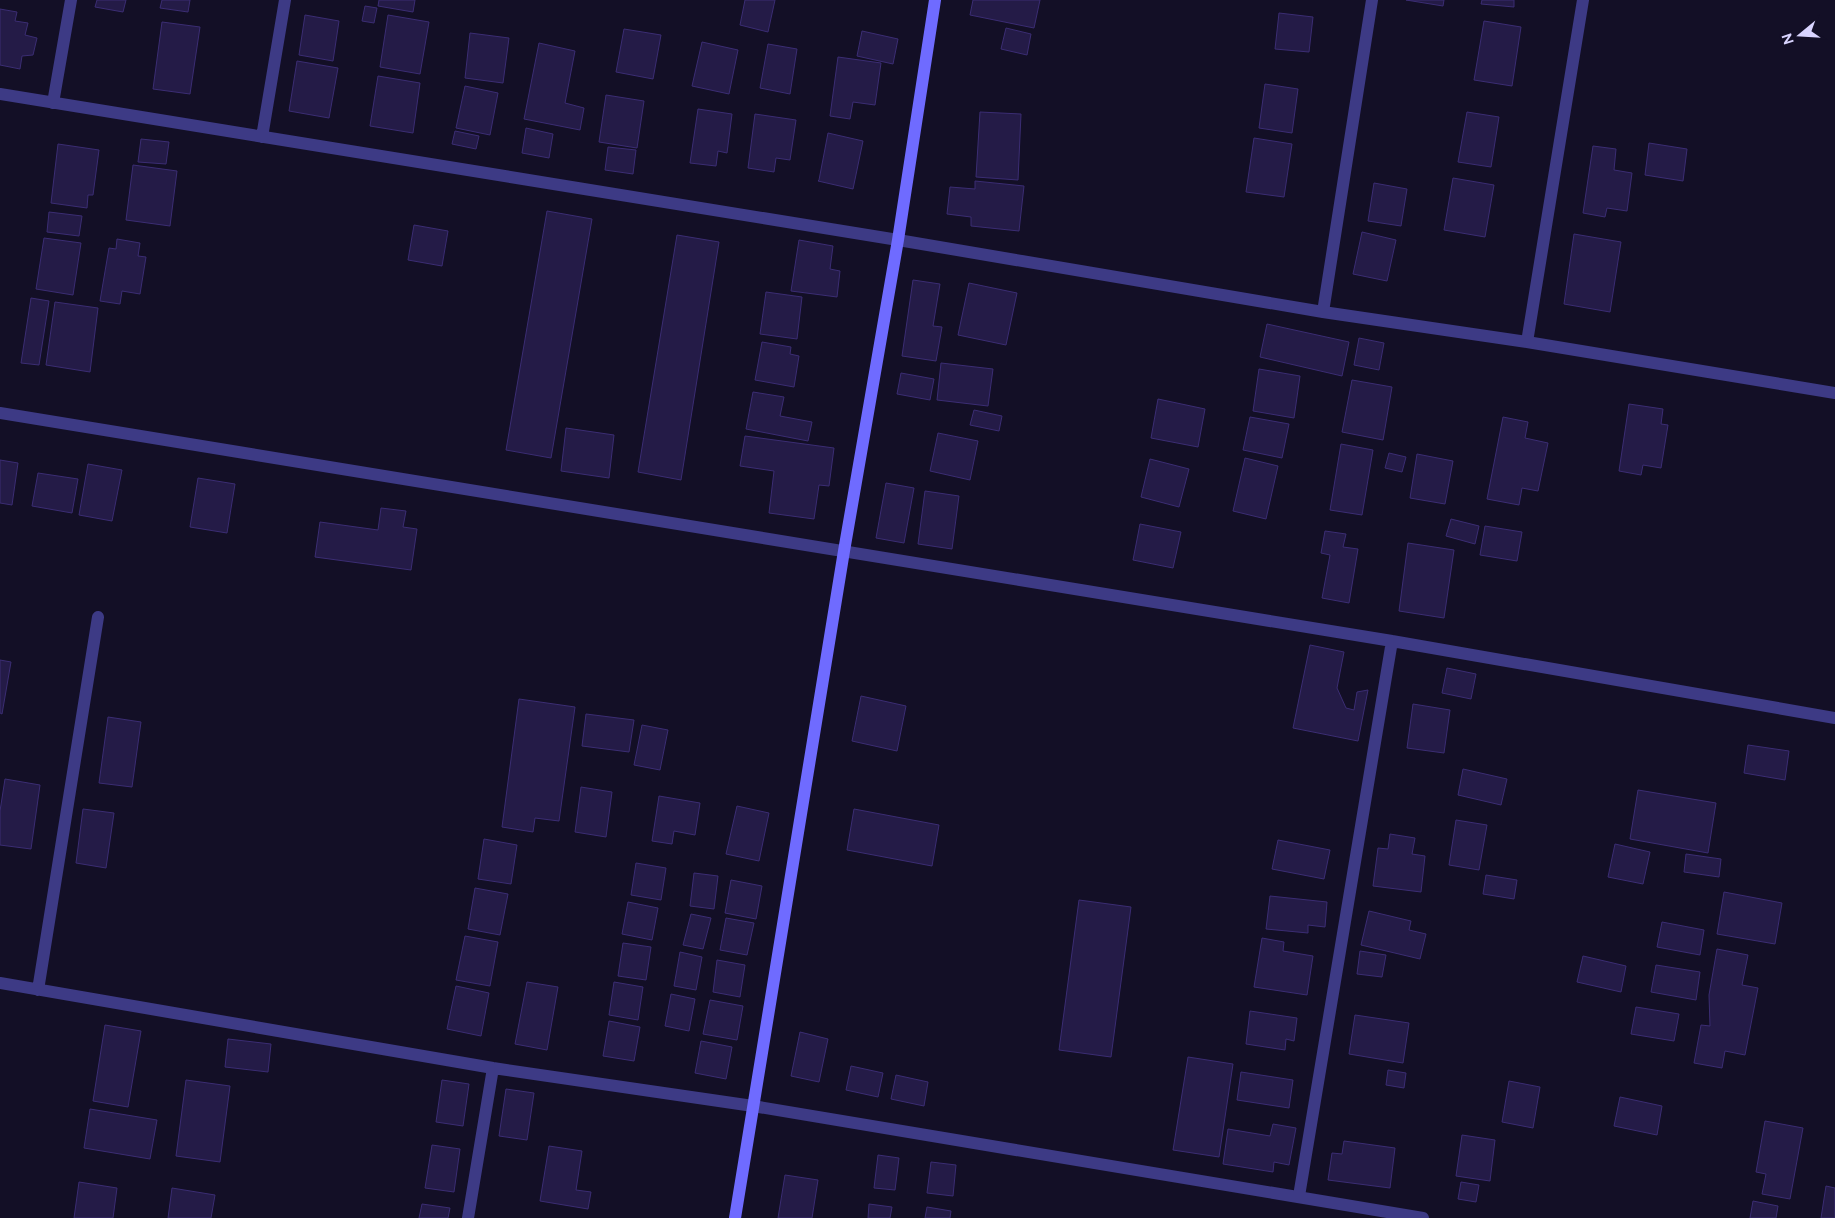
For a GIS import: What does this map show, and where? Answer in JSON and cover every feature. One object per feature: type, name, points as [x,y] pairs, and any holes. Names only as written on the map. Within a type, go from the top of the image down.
[{"type":"street","points":[[53,103],[71,0]]},
{"type":"street","points":[[262,137],[285,0]]},
{"type":"street","points":[[736,1218],[844,552],[898,240],[934,0]]},
{"type":"street","points":[[1322,312],[1372,0]]},
{"type":"street","points":[[1527,342],[1583,0]]},
{"type":"street","points":[[0,94],[898,240],[1322,312],[1527,342],[1835,393]]},
{"type":"street","points":[[0,413],[1392,641],[1835,718]]},
{"type":"street","points":[[38,990],[98,617]]},
{"type":"street","points":[[1299,1196],[1392,641]]},
{"type":"street","points":[[0,983],[493,1068],[753,1106],[1299,1196],[1367,1213],[1422,1218]]},
{"type":"street","points":[[468,1218],[493,1068]]},
{"type":"building","points":[[97,0],[126,0],[123,12],[95,7]]},
{"type":"building","points":[[162,0],[190,0],[188,12],[160,8]]},
{"type":"building","points":[[379,0],[415,0],[413,12],[378,6]]},
{"type":"building","points":[[745,0],[775,0],[768,32],[740,25]]},
{"type":"building","points":[[973,0],[1040,0],[1034,28],[970,15]]},
{"type":"building","points":[[1406,0],[1444,0],[1443,6]]},
{"type":"building","points":[[1482,0],[1514,0],[1514,7],[1481,4]]},
{"type":"building","points":[[365,6],[377,8],[374,23],[362,21]]},
{"type":"building","points":[[0,9],[17,12],[15,21],[28,23],[25,35],[37,38],[33,55],[22,56],[20,69],[0,65]]},
{"type":"building","points":[[1279,13],[1313,17],[1309,52],[1275,49]]},
{"type":"building","points":[[305,15],[339,21],[333,61],[299,55]]},
{"type":"building","points":[[388,15],[429,22],[420,74],[380,67]]},
{"type":"building","points":[[1484,21],[1521,27],[1512,86],[1474,80]]},
{"type":"building","points":[[162,22],[200,27],[190,94],[153,89]]},
{"type":"building","points":[[1006,28],[1031,34],[1027,55],[1001,49]]},
{"type":"building","points":[[624,29],[661,35],[653,79],[616,72]]},
{"type":"building","points":[[862,31],[898,39],[893,64],[857,56]]},
{"type":"building","points":[[470,33],[509,38],[503,83],[465,78]]},
{"type":"building","points":[[702,42],[738,50],[729,94],[692,86]]},
{"type":"building","points":[[539,43],[575,51],[565,103],[584,108],[580,130],[524,119]]},
{"type":"building","points":[[768,44],[797,49],[790,94],[760,88]]},
{"type":"building","points":[[838,57],[881,63],[875,105],[853,102],[850,119],[830,116]]},
{"type":"building","points":[[297,61],[338,68],[329,118],[289,111]]},
{"type":"building","points":[[378,76],[420,83],[413,133],[370,126]]},
{"type":"building","points":[[1265,84],[1298,89],[1292,133],[1259,128]]},
{"type":"building","points":[[465,86],[498,93],[490,135],[456,128]]},
{"type":"building","points":[[606,95],[644,101],[637,148],[599,142]]},
{"type":"building","points":[[698,109],[732,114],[727,153],[718,151],[716,166],[690,163]]},
{"type":"building","points":[[980,112],[1021,114],[1018,180],[976,177]]},
{"type":"building","points":[[1467,112],[1499,117],[1491,167],[1458,162]]},
{"type":"building","points":[[755,114],[796,120],[790,160],[776,158],[774,172],[748,168]]},
{"type":"building","points":[[526,128],[553,134],[549,158],[522,153]]},
{"type":"building","points":[[455,131],[479,136],[476,149],[452,144]]},
{"type":"building","points":[[828,133],[863,141],[853,189],[818,181]]},
{"type":"building","points":[[1254,138],[1292,144],[1284,197],[1246,192]]},
{"type":"building","points":[[141,139],[169,142],[166,164],[138,162]]},
{"type":"building","points":[[1649,143],[1687,149],[1683,181],[1645,175]]},
{"type":"building","points":[[58,144],[99,150],[93,195],[88,195],[87,208],[51,203]]},
{"type":"building","points":[[1593,146],[1616,149],[1614,170],[1632,173],[1627,211],[1607,208],[1605,217],[1583,213]]},
{"type":"building","points":[[608,147],[636,150],[633,174],[605,170]]},
{"type":"building","points":[[133,165],[177,171],[170,226],[126,220]]},
{"type":"building","points":[[1453,178],[1494,185],[1485,237],[1444,230]]},
{"type":"building","points":[[975,181],[1024,186],[1019,231],[971,226],[971,217],[947,214],[950,187],[975,189]]},
{"type":"building","points":[[1374,183],[1407,189],[1401,226],[1368,221]]},
{"type":"building","points":[[547,211],[592,219],[551,458],[506,450]]},
{"type":"building","points":[[49,212],[82,216],[79,236],[47,232]]},
{"type":"building","points":[[414,225],[448,231],[442,266],[408,260]]},
{"type":"building","points":[[1362,232],[1396,240],[1387,281],[1353,274]]},
{"type":"building","points":[[1574,234],[1621,242],[1610,312],[1564,304]]},
{"type":"building","points":[[677,235],[719,242],[681,480],[638,472]]},
{"type":"building","points":[[44,238],[81,243],[73,295],[36,289]]},
{"type":"building","points":[[117,239],[140,243],[138,256],[146,257],[140,294],[122,291],[120,304],[100,301],[109,248],[116,249]]},
{"type":"building","points":[[799,240],[833,246],[830,269],[840,271],[837,297],[791,291]]},
{"type":"building","points":[[913,280],[940,284],[933,326],[942,327],[936,361],[902,356]]},
{"type":"building","points":[[969,283],[1017,293],[1006,345],[958,335]]},
{"type":"building","points":[[766,292],[802,297],[797,339],[760,334]]},
{"type":"building","points":[[31,298],[49,301],[39,365],[21,363]]},
{"type":"building","points":[[55,302],[98,308],[90,372],[46,365]]},
{"type":"building","points":[[1267,324],[1349,342],[1342,376],[1260,357]]},
{"type":"building","points":[[1359,338],[1384,343],[1379,370],[1354,365]]},
{"type":"building","points":[[762,342],[791,347],[790,354],[799,356],[794,387],[755,380]]},
{"type":"building","points":[[941,363],[993,369],[988,406],[937,400]]},
{"type":"building","points":[[1259,369],[1300,376],[1294,418],[1253,411]]},
{"type":"building","points":[[901,373],[934,379],[930,400],[897,394]]},
{"type":"building","points":[[1352,380],[1392,387],[1383,440],[1342,432]]},
{"type":"building","points":[[753,392],[784,397],[780,416],[812,422],[808,441],[746,429]]},
{"type":"building","points":[[1158,399],[1205,409],[1198,447],[1151,438]]},
{"type":"building","points":[[1629,404],[1663,409],[1661,424],[1668,425],[1661,468],[1643,465],[1641,475],[1619,471]]},
{"type":"building","points":[[974,410],[1002,416],[999,431],[970,425]]},
{"type":"building","points":[[1250,417],[1289,424],[1282,458],[1243,450]]},
{"type":"building","points":[[1503,417],[1528,422],[1525,438],[1548,443],[1538,491],[1522,488],[1519,505],[1487,499]]},
{"type":"building","points":[[566,428],[614,435],[609,478],[561,471]]},
{"type":"building","points":[[938,433],[978,441],[970,480],[930,471]]},
{"type":"building","points":[[745,436],[834,448],[829,486],[819,485],[814,519],[769,513],[774,471],[740,466]]},
{"type":"building","points":[[1341,444],[1373,450],[1362,515],[1330,510]]},
{"type":"building","points":[[1389,453],[1406,457],[1402,472],[1385,468]]},
{"type":"building","points":[[1417,454],[1453,461],[1445,504],[1410,498]]},
{"type":"building","points":[[1245,458],[1278,466],[1266,519],[1233,511]]},
{"type":"building","points":[[1150,459],[1189,469],[1179,507],[1141,497]]},
{"type":"building","points":[[0,460],[18,463],[12,505],[0,503]]},
{"type":"building","points":[[88,464],[122,470],[112,521],[79,515]]},
{"type":"building","points":[[38,473],[78,479],[72,513],[32,506]]},
{"type":"building","points":[[198,478],[235,484],[227,533],[190,527]]},
{"type":"building","points":[[886,483],[914,488],[904,543],[876,538]]},
{"type":"building","points":[[925,491],[959,496],[952,549],[918,544]]},
{"type":"building","points":[[381,508],[406,511],[403,527],[417,529],[411,570],[315,557],[320,522],[378,530]]},
{"type":"building","points":[[1451,519],[1479,526],[1475,544],[1446,536]]},
{"type":"building","points":[[1140,524],[1181,532],[1173,568],[1133,560]]},
{"type":"building","points":[[1485,526],[1522,532],[1517,561],[1480,555]]},
{"type":"building","points":[[1325,531],[1346,534],[1343,547],[1358,549],[1349,603],[1322,598],[1330,555],[1321,553]]},
{"type":"building","points":[[1408,543],[1454,550],[1444,618],[1399,611]]},
{"type":"building","points":[[1310,645],[1344,652],[1337,688],[1346,708],[1354,710],[1357,692],[1368,690],[1358,741],[1293,728]]},
{"type":"building","points":[[0,660],[11,662],[2,714],[0,713]]},
{"type":"building","points":[[1447,668],[1476,674],[1471,699],[1442,693]]},
{"type":"building","points":[[861,696],[906,706],[897,751],[852,741]]},
{"type":"building","points":[[519,699],[575,707],[559,821],[535,818],[533,832],[502,827]]},
{"type":"building","points":[[1413,704],[1450,710],[1444,753],[1407,748]]},
{"type":"building","points":[[586,714],[634,720],[629,752],[582,746]]},
{"type":"building","points":[[108,717],[141,722],[132,787],[99,783]]},
{"type":"building","points":[[642,725],[668,730],[660,770],[634,765]]},
{"type":"building","points":[[1748,745],[1789,751],[1785,780],[1744,773]]},
{"type":"building","points":[[1463,769],[1507,779],[1501,805],[1458,795]]},
{"type":"building","points":[[5,779],[40,785],[31,849],[0,845],[0,811]]},
{"type":"building","points":[[581,787],[612,792],[606,837],[575,832]]},
{"type":"building","points":[[1638,790],[1716,803],[1708,853],[1630,839]]},
{"type":"building","points":[[659,796],[700,803],[695,835],[674,831],[672,844],[652,841]]},
{"type":"building","points":[[737,806],[769,813],[759,861],[726,854]]},
{"type":"building","points":[[83,809],[114,813],[106,868],[76,863]]},
{"type":"building","points":[[854,809],[939,825],[932,866],[847,850]]},
{"type":"building","points":[[1456,820],[1487,825],[1479,870],[1449,865]]},
{"type":"building","points":[[1390,834],[1415,838],[1412,854],[1425,856],[1421,892],[1373,886],[1378,848],[1388,849]]},
{"type":"building","points":[[484,839],[517,845],[511,884],[478,879]]},
{"type":"building","points":[[1278,840],[1330,850],[1324,879],[1272,869]]},
{"type":"building","points":[[1615,844],[1650,852],[1643,884],[1608,877]]},
{"type":"building","points":[[1686,854],[1721,859],[1719,877],[1684,872]]},
{"type":"building","points":[[636,863],[666,868],[661,900],[631,895]]},
{"type":"building","points":[[694,873],[718,876],[714,909],[690,906]]},
{"type":"building","points":[[1486,875],[1517,880],[1514,899],[1483,894]]},
{"type":"building","points":[[731,880],[762,886],[756,919],[725,913]]},
{"type":"building","points":[[475,888],[508,894],[500,935],[468,929]]},
{"type":"building","points":[[1724,892],[1782,903],[1775,944],[1717,934]]},
{"type":"building","points":[[1270,896],[1327,902],[1325,927],[1308,925],[1308,933],[1266,929]]},
{"type":"building","points":[[1079,900],[1131,907],[1111,1057],[1059,1050]]},
{"type":"building","points":[[628,902],[658,908],[652,940],[622,934]]},
{"type":"building","points":[[1369,911],[1411,921],[1409,930],[1426,934],[1420,959],[1361,945]]},
{"type":"building","points":[[691,914],[711,918],[703,949],[683,945]]},
{"type":"building","points":[[726,918],[754,923],[747,955],[720,950]]},
{"type":"building","points":[[1662,922],[1704,930],[1700,955],[1657,947]]},
{"type":"building","points":[[465,936],[498,942],[490,986],[456,980]]},
{"type":"building","points":[[1262,938],[1284,942],[1283,951],[1313,956],[1307,995],[1254,987]]},
{"type":"building","points":[[623,943],[651,947],[646,980],[618,976]]},
{"type":"building","points":[[1717,949],[1748,955],[1742,985],[1758,988],[1745,1055],[1725,1051],[1722,1068],[1694,1063],[1701,1025],[1710,1026],[1709,995]]},
{"type":"building","points":[[1360,951],[1386,955],[1382,977],[1357,974]]},
{"type":"building","points":[[680,952],[702,957],[696,990],[674,986]]},
{"type":"building","points":[[1583,956],[1626,966],[1621,992],[1577,982]]},
{"type":"building","points":[[717,960],[745,965],[740,997],[713,992]]},
{"type":"building","points":[[1656,965],[1700,972],[1696,1000],[1651,992]]},
{"type":"building","points":[[527,982],[558,987],[547,1050],[515,1044]]},
{"type":"building","points":[[614,982],[643,987],[638,1020],[609,1015]]},
{"type":"building","points":[[456,986],[489,993],[481,1036],[447,1029]]},
{"type":"building","points":[[671,994],[695,999],[689,1031],[665,1026]]},
{"type":"building","points":[[710,1000],[743,1006],[737,1040],[703,1034]]},
{"type":"building","points":[[1636,1007],[1679,1014],[1674,1041],[1631,1034]]},
{"type":"building","points":[[1250,1011],[1297,1018],[1294,1041],[1286,1039],[1285,1050],[1246,1044]]},
{"type":"building","points":[[1355,1015],[1409,1023],[1403,1063],[1349,1054]]},
{"type":"building","points":[[609,1021],[640,1027],[634,1061],[603,1056]]},
{"type":"building","points":[[105,1025],[141,1031],[128,1107],[93,1101]]},
{"type":"building","points":[[800,1032],[828,1039],[819,1082],[791,1076]]},
{"type":"building","points":[[228,1039],[271,1044],[268,1072],[225,1067]]},
{"type":"building","points":[[701,1041],[732,1047],[726,1079],[695,1073]]},
{"type":"building","points":[[1188,1057],[1233,1064],[1219,1157],[1173,1150]]},
{"type":"building","points":[[851,1066],[883,1073],[878,1097],[846,1090]]},
{"type":"building","points":[[1388,1070],[1406,1073],[1404,1088],[1386,1085]]},
{"type":"building","points":[[1241,1072],[1293,1080],[1289,1108],[1237,1100]]},
{"type":"building","points":[[896,1075],[928,1082],[924,1106],[891,1099]]},
{"type":"building","points":[[186,1080],[230,1086],[220,1162],[176,1156]]},
{"type":"building","points":[[442,1080],[469,1084],[463,1126],[436,1122]]},
{"type":"building","points":[[1509,1081],[1540,1087],[1533,1128],[1502,1122]]},
{"type":"building","points":[[506,1089],[534,1093],[527,1140],[499,1136]]},
{"type":"building","points":[[1620,1097],[1662,1106],[1657,1135],[1614,1126]]},
{"type":"building","points":[[90,1109],[157,1120],[150,1159],[84,1148]]},
{"type":"building","points":[[1765,1121],[1803,1128],[1790,1199],[1762,1194],[1766,1174],[1756,1172]]},
{"type":"building","points":[[1273,1124],[1296,1128],[1289,1165],[1274,1162],[1273,1172],[1223,1164],[1228,1129],[1270,1136]]},
{"type":"building","points":[[1462,1135],[1495,1140],[1490,1181],[1456,1176]]},
{"type":"building","points":[[1344,1141],[1395,1148],[1390,1188],[1328,1180],[1332,1153],[1342,1154]]},
{"type":"building","points":[[432,1145],[460,1149],[454,1192],[425,1188]]},
{"type":"building","points":[[549,1146],[582,1151],[576,1190],[591,1192],[588,1209],[540,1201]]},
{"type":"building","points":[[878,1155],[899,1158],[895,1190],[874,1188]]},
{"type":"building","points":[[931,1162],[956,1165],[953,1196],[927,1193]]},
{"type":"building","points":[[785,1175],[818,1180],[812,1218],[778,1218]]},
{"type":"building","points":[[79,1182],[117,1188],[113,1218],[74,1218]]},
{"type":"building","points":[[1461,1182],[1479,1185],[1476,1202],[1458,1199]]},
{"type":"building","points":[[1826,1186],[1835,1188],[1835,1218],[1821,1218]]},
{"type":"building","points":[[172,1188],[215,1195],[211,1218],[168,1218]]},
{"type":"building","points":[[1753,1201],[1778,1206],[1776,1218],[1750,1218]]},
{"type":"building","points":[[422,1204],[450,1208],[448,1218],[419,1218]]},
{"type":"building","points":[[869,1204],[892,1207],[890,1218],[868,1218]]},
{"type":"building","points":[[927,1207],[951,1211],[950,1218],[925,1218]]}]
